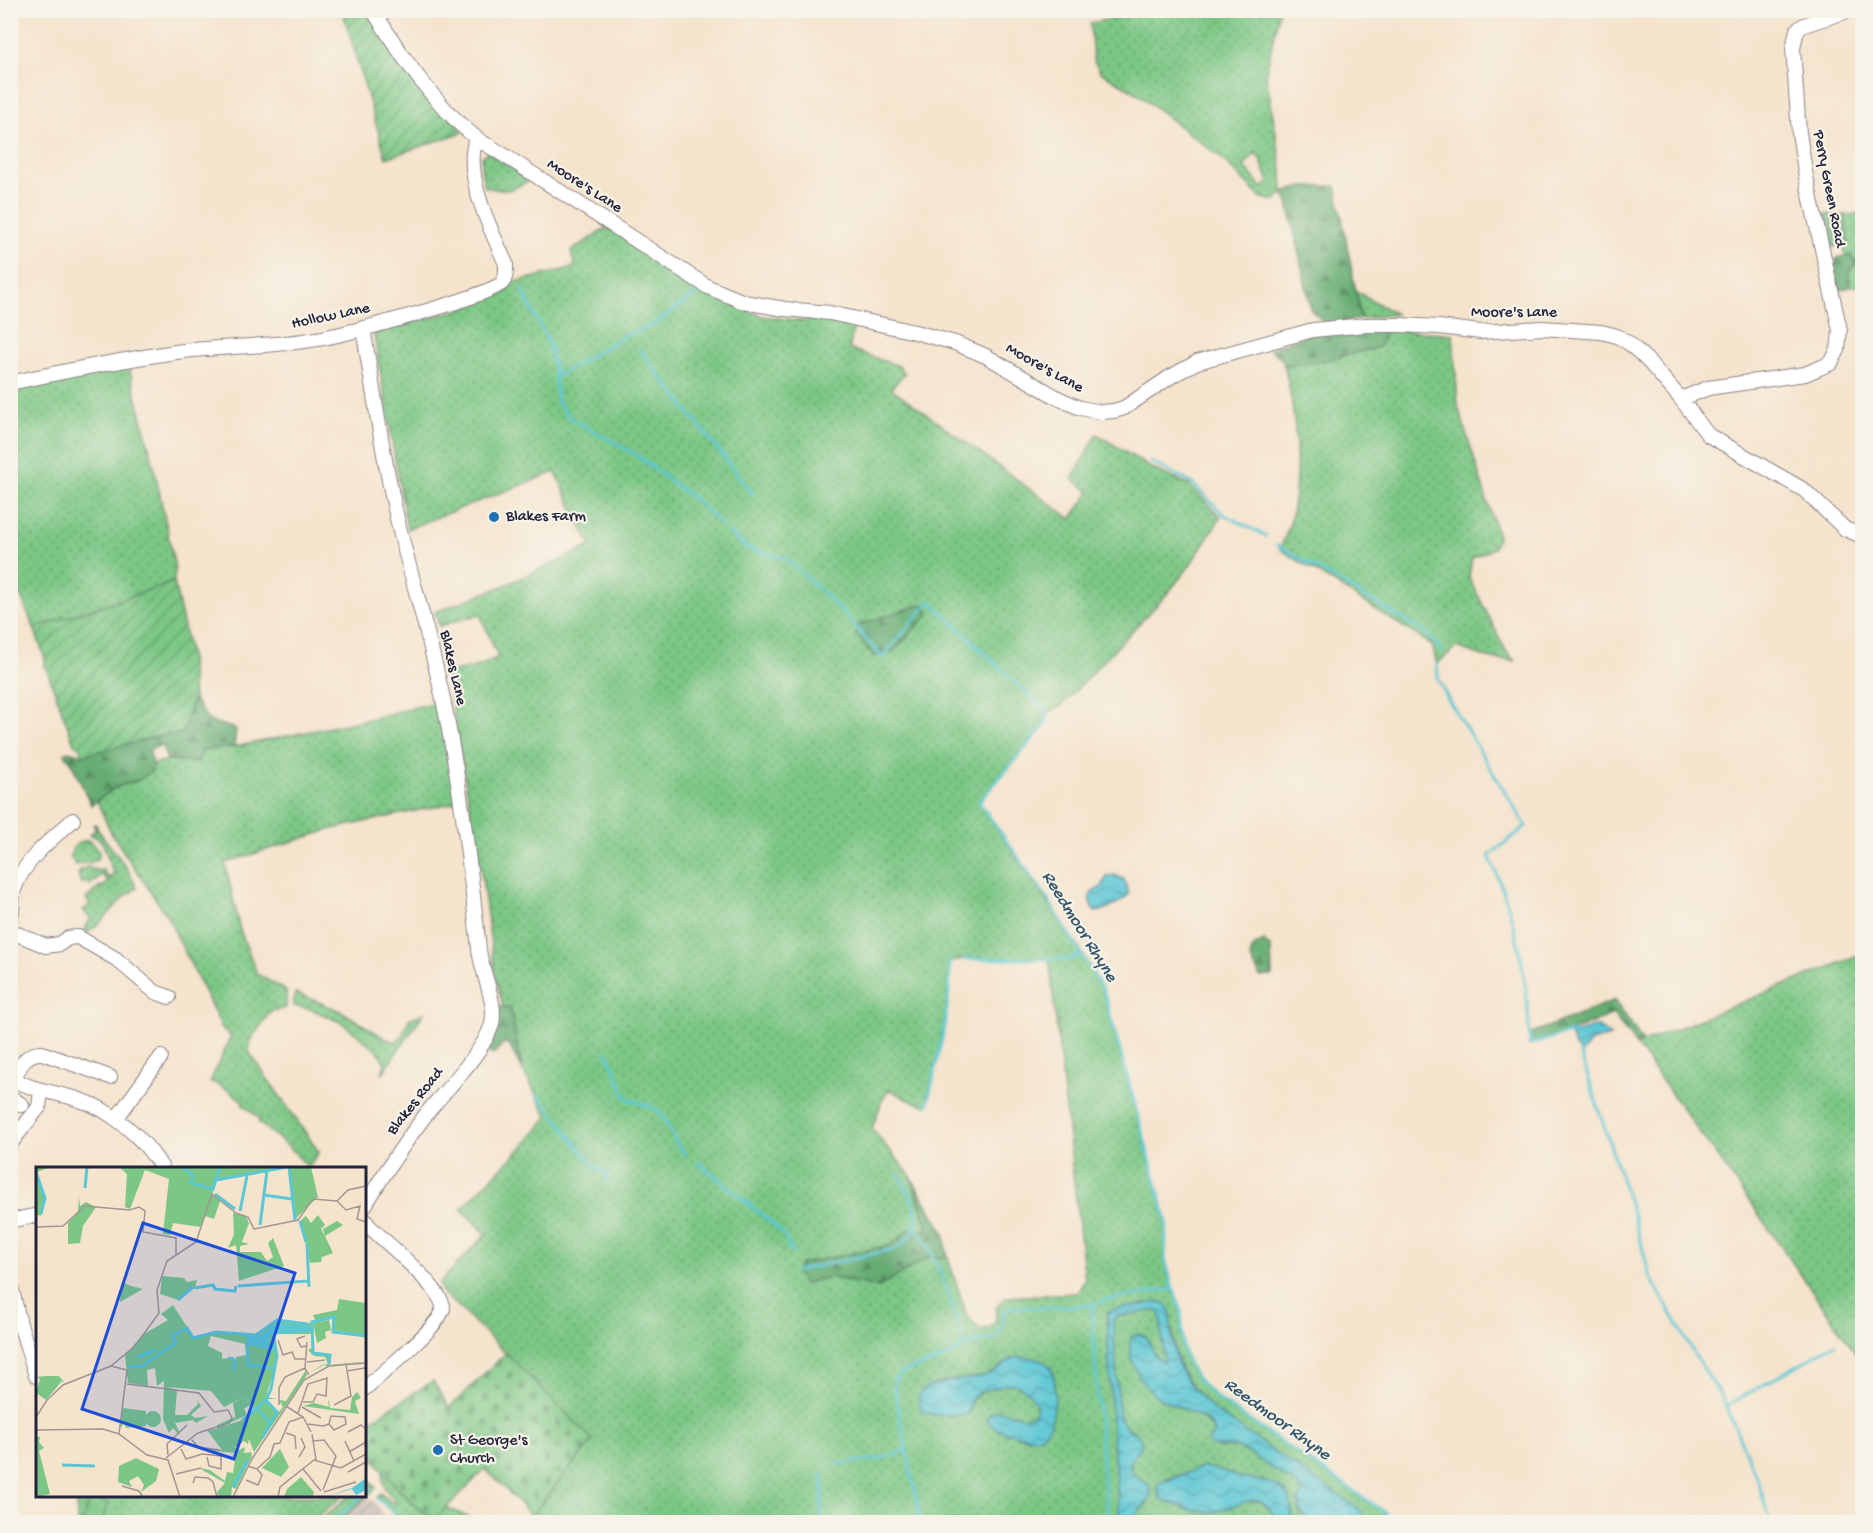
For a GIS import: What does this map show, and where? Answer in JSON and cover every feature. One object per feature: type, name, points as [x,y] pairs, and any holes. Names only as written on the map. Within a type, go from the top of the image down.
[{"type":"street","name":"Moore's Lane","points":[[373,10],[395,46],[426,88],[476,138],[708,287],[731,298],[774,308],[830,314],[915,332],[955,344],[986,356],[1058,398],[1088,410],[1101,412],[1124,408],[1185,367],[1222,354],[1313,330],[1366,325],[1439,327],[1481,332],[1542,328],[1601,332],[1617,336],[1630,344],[1681,399],[1708,435],[1804,490],[1840,526],[1863,536]]},
{"type":"street","name":"Perry Green Road","points":[[1681,399],[1708,388],[1805,374],[1831,363],[1838,350],[1840,330],[1806,177],[1799,134],[1793,48],[1797,30],[1804,25],[1851,10]]},
{"type":"street","name":"Hollow Lane","points":[[10,383],[177,352],[292,342],[330,336],[491,290],[504,281],[507,272],[506,264],[484,214],[476,187],[472,163],[476,138]]},
{"type":"street","name":"Blakes Lane","points":[[363,328],[400,531],[443,700],[475,904],[479,952],[493,1018]]},
{"type":"street","points":[[10,919],[13,911],[12,893],[26,863],[73,820]]},
{"type":"street","points":[[10,931],[46,946],[60,944],[68,938],[78,937],[116,959],[155,992],[169,997]]},
{"type":"street","name":"Blakes Road","points":[[366,1204],[426,1115],[477,1051],[487,1036],[493,1018]]},
{"type":"street","points":[[110,1077],[49,1055],[34,1052],[25,1059],[12,1079],[41,1091],[96,1106],[116,1119],[138,1139],[153,1154],[161,1167]]},
{"type":"street","points":[[116,1119],[161,1057]]},
{"type":"street","points":[[10,1144],[39,1107],[41,1091]]},
{"type":"street","points":[[10,1221],[36,1215]]},
{"type":"street","points":[[366,1222],[404,1258],[436,1292],[443,1303],[442,1314],[429,1330],[366,1387]]},
{"type":"street","points":[[10,1282],[36,1376]]},
{"type":"shaded area","points":[[367,1497],[392,1522],[339,1522]]},
{"type":"green space","points":[[360,11],[371,11],[463,132],[386,158],[344,16]]},
{"type":"green space","points":[[1151,11],[1279,11],[1266,75],[1282,169],[1283,193],[1276,200],[1260,197],[1221,158],[1135,92],[1100,72],[1093,59],[1090,23]],"holes":[[[1255,153],[1260,159],[1269,182],[1262,188],[1244,166]]]},
{"type":"green space","points":[[488,152],[532,178],[510,190],[485,187],[481,169],[482,157]]},
{"type":"green space","points":[[1336,186],[1361,319],[1326,324],[1311,310],[1288,203],[1283,193],[1301,187]]},
{"type":"green space","points":[[1862,213],[1862,285],[1848,287],[1841,216]]},
{"type":"green space","points":[[1821,214],[1846,215],[1848,243],[1829,248]]},
{"type":"green space","points":[[608,227],[705,292],[762,316],[802,321],[829,317],[855,323],[849,349],[899,366],[905,374],[891,388],[1071,519],[1090,492],[1072,479],[1097,434],[1149,467],[1189,485],[1221,517],[1188,568],[1168,593],[1061,706],[1048,713],[1045,725],[979,802],[1081,951],[1104,992],[1167,1222],[1165,1258],[1173,1289],[1181,1308],[1183,1345],[1190,1367],[1208,1390],[1222,1402],[1386,1513],[1383,1522],[1368,1522],[1358,1509],[1216,1412],[1193,1388],[1180,1367],[1171,1327],[1157,1302],[1107,1313],[1113,1443],[1120,1522],[529,1522],[593,1440],[447,1297],[439,1283],[486,1234],[461,1209],[525,1144],[548,1117],[522,1069],[510,1007],[503,1007],[495,975],[481,870],[446,672],[473,668],[498,657],[480,614],[439,626],[435,612],[503,586],[591,546],[555,472],[407,529],[374,335],[381,330],[458,310],[508,290],[510,283],[575,267],[571,251]],"holes":[[[926,606],[929,614],[858,625]],[[964,959],[1049,959],[1085,1280],[1076,1293],[1006,1297],[996,1308],[996,1321],[991,1327],[980,1330],[967,1316],[948,1258],[938,1258],[929,1248],[856,1283],[829,1277],[801,1264],[891,1245],[909,1229],[927,1231],[927,1224],[910,1175],[872,1129],[882,1100],[889,1089],[908,1100],[927,1106],[946,1017],[950,962]],[[1044,1362],[1051,1368],[1055,1393],[1052,1414],[1046,1430],[1038,1437],[1029,1438],[1006,1433],[1012,1414],[1018,1417],[1031,1417],[1035,1412],[1035,1401],[1032,1396],[1016,1385],[1001,1385],[978,1395],[971,1401],[967,1415],[947,1416],[920,1401],[942,1382],[984,1376],[1006,1363]]]},
{"type":"green space","points":[[1850,255],[1857,264],[1849,272],[1850,287],[1835,292],[1831,272],[1837,258]]},
{"type":"green space","points":[[1356,291],[1396,314],[1361,319]]},
{"type":"green space","points":[[1386,329],[1453,334],[1458,406],[1498,536],[1494,548],[1472,558],[1469,577],[1506,651],[1515,661],[1491,659],[1456,647],[1437,664],[1432,645],[1280,549],[1291,518],[1296,481],[1296,441],[1292,401],[1284,365],[1314,363]]},
{"type":"green space","points":[[1386,329],[1379,347],[1314,363],[1284,365],[1282,359],[1270,349],[1311,333]]},
{"type":"green space","points":[[128,363],[155,471],[175,568],[174,582],[34,628],[11,573],[10,386]]},
{"type":"green space","points":[[174,582],[190,655],[193,698],[182,733],[159,736],[83,755],[79,746],[74,744],[34,628]]},
{"type":"green space","points":[[923,604],[929,614],[893,652],[874,656],[856,635],[858,625]]},
{"type":"green space","points":[[193,698],[209,721],[236,729],[234,747],[203,750],[198,762],[167,760],[162,745],[149,750],[153,764],[152,771],[139,780],[116,787],[91,805],[65,753],[68,751],[83,755],[159,736],[182,733]]},
{"type":"green space","points":[[443,700],[457,802],[332,829],[225,863],[240,930],[257,974],[286,991],[286,1008],[271,1011],[251,1039],[249,1052],[319,1152],[308,1167],[289,1147],[258,1122],[260,1119],[242,1104],[244,1102],[227,1089],[210,1082],[231,1036],[223,1030],[167,916],[111,833],[97,801],[116,787],[139,780],[152,771],[153,764],[167,760],[197,762],[203,750],[234,747],[369,719]]},
{"type":"green space","points":[[96,824],[126,867],[137,888],[123,898],[100,923],[84,935],[87,928],[85,926],[91,919],[83,910],[90,905],[86,899],[108,882],[102,874],[90,885],[81,883],[78,874],[80,870],[87,867],[99,871],[102,869],[109,878],[114,873],[102,842],[90,834],[96,829],[93,825]]},
{"type":"green space","points":[[87,840],[97,848],[98,857],[91,862],[76,865],[70,857],[72,850]]},
{"type":"green space","points":[[1264,941],[1271,948],[1272,976],[1260,977],[1250,957],[1253,947]]},
{"type":"green space","points":[[1862,954],[1862,1362],[1636,1045]]},
{"type":"green space","points":[[295,993],[341,1011],[386,1039],[395,1042],[402,1036],[409,1019],[424,1013],[382,1074],[385,1064],[379,1052],[342,1023],[311,1009],[293,1006]]},
{"type":"green space","points":[[1615,1000],[1643,1042],[1636,1045],[1613,1014],[1573,1031],[1529,1045],[1529,1034]]},
{"type":"green space","points":[[497,1007],[510,1007],[522,1069],[506,1042],[492,1055],[485,1050],[498,1032],[495,1028]]},
{"type":"green space","points":[[910,1175],[944,1233],[948,1258],[938,1258],[932,1255],[879,1287],[829,1277],[803,1284],[796,1271],[801,1264],[891,1245],[909,1229],[927,1231],[927,1224]]},
{"type":"green space","points":[[1156,1310],[1160,1312],[1164,1361],[1157,1359],[1146,1337],[1157,1397],[1201,1417],[1213,1429],[1213,1435],[1210,1438],[1217,1448],[1236,1447],[1249,1453],[1297,1485],[1303,1492],[1299,1509],[1307,1522],[1293,1522],[1292,1509],[1266,1482],[1203,1467],[1165,1480],[1157,1487],[1160,1499],[1199,1512],[1253,1500],[1266,1506],[1278,1522],[1266,1522],[1260,1515],[1253,1513],[1231,1522],[1188,1522],[1186,1520],[1130,1522],[1136,1513],[1147,1504],[1149,1486],[1130,1468],[1130,1463],[1137,1453],[1136,1433],[1123,1425],[1119,1413],[1112,1324],[1113,1319],[1118,1316]]},
{"type":"green space","points":[[506,1353],[593,1440],[531,1516],[485,1469],[437,1517],[430,1515],[409,1498],[376,1461],[366,1445],[366,1423],[433,1381],[449,1408]]},
{"type":"green space","points":[[384,1470],[415,1505],[430,1515],[437,1517],[446,1507],[478,1522],[404,1522],[377,1498],[381,1493],[394,1504],[396,1502],[384,1483]]},
{"type":"green space","points":[[366,1475],[376,1488],[339,1522],[319,1522],[348,1497],[366,1497]]},
{"type":"green space","points":[[76,1497],[342,1497],[311,1522],[107,1522],[102,1520],[107,1503],[89,1499],[83,1522],[77,1522]]},
{"type":"green space","points":[[89,1498],[107,1503],[102,1522],[83,1522]]},
{"type":"water","points":[[1115,875],[1124,879],[1129,894],[1114,905],[1095,912],[1090,900],[1091,894],[1102,887],[1108,876]]},
{"type":"water","points":[[1597,1026],[1610,1036],[1592,1041],[1581,1054],[1570,1035]]},
{"type":"water","points":[[1157,1302],[1169,1307],[1176,1359],[1184,1376],[1202,1398],[1216,1412],[1359,1509],[1368,1522],[1307,1522],[1299,1508],[1300,1503],[1297,1502],[1303,1492],[1297,1485],[1236,1447],[1212,1446],[1208,1441],[1213,1432],[1209,1423],[1196,1414],[1162,1400],[1150,1390],[1134,1366],[1130,1342],[1131,1338],[1138,1334],[1146,1337],[1157,1358],[1164,1361],[1160,1312],[1156,1310],[1118,1316],[1113,1319],[1119,1413],[1124,1426],[1137,1434],[1141,1442],[1140,1449],[1131,1460],[1130,1467],[1133,1473],[1147,1484],[1151,1495],[1130,1522],[1120,1522],[1113,1443],[1107,1313]]},
{"type":"water","points":[[1017,1357],[1042,1361],[1052,1371],[1055,1399],[1052,1420],[1045,1433],[1038,1437],[1006,1432],[994,1427],[986,1419],[996,1411],[1027,1417],[1034,1414],[1037,1406],[1033,1398],[1022,1388],[1013,1384],[1003,1385],[975,1395],[967,1415],[935,1415],[922,1411],[919,1400],[922,1392],[929,1387],[939,1383],[984,1376]]},
{"type":"water","points":[[1203,1467],[1266,1482],[1283,1490],[1290,1498],[1293,1522],[1278,1522],[1270,1510],[1262,1503],[1255,1501],[1204,1512],[1161,1499],[1157,1487],[1159,1483]]},
{"type":"waterway","name":"Reedmoor Rhyne","points":[[522,289],[549,344],[557,401],[570,418],[635,454],[694,499],[722,526]]},
{"type":"waterway","points":[[555,377],[626,335],[652,326],[697,293]]},
{"type":"waterway","points":[[639,349],[753,494]]},
{"type":"waterway","points":[[1151,462],[1192,483],[1223,514],[1266,536]]},
{"type":"waterway","name":"Reedmoor Rhyne","points":[[729,533],[748,549],[787,559],[838,607],[882,657],[930,601],[1048,713],[1045,725],[979,802],[1048,899],[1104,992],[1167,1222],[1165,1258],[1173,1289],[1181,1308],[1185,1355],[1198,1379],[1222,1402],[1386,1513],[1383,1522]]},
{"type":"waterway","points":[[1277,545],[1426,633],[1442,651]]},
{"type":"waterway","points":[[1437,664],[1438,678],[1448,699],[1526,826],[1489,856],[1507,901],[1519,948],[1527,996],[1530,1044],[1573,1032],[1574,1034]]},
{"type":"waterway","points":[[964,959],[1070,959],[1082,954]]},
{"type":"waterway","points":[[927,1106],[946,1017],[950,962]]},
{"type":"waterway","points":[[607,1052],[626,1097],[657,1110],[685,1154]]},
{"type":"waterway","points":[[1580,1052],[1635,1221],[1650,1276],[1700,1364],[1723,1399],[1757,1479],[1771,1522]]},
{"type":"waterway","points":[[537,1096],[593,1165],[607,1174],[607,1180]]},
{"type":"waterway","points":[[698,1162],[773,1224],[784,1235],[792,1253]]},
{"type":"waterway","points":[[796,1271],[895,1249],[906,1241],[913,1232],[916,1213],[914,1204],[898,1174]]},
{"type":"waterway","points":[[915,1227],[931,1251],[938,1267],[965,1346]]},
{"type":"waterway","points":[[1109,1522],[1103,1475],[1092,1313],[1094,1305],[1105,1300],[1173,1289]]},
{"type":"waterway","points":[[921,1522],[896,1398],[894,1384],[896,1377],[906,1371],[944,1358],[965,1346],[997,1337],[1002,1326],[1003,1315],[1011,1307],[1094,1305]]},
{"type":"waterway","points":[[1726,1406],[1835,1344]]},
{"type":"waterway","points":[[836,1464],[880,1459],[907,1450]]},
{"type":"waterway","points":[[821,1522],[823,1474]]},
{"type":"waterway","points":[[366,1487],[370,1491]]},
{"type":"waterway","points":[[333,1522],[361,1497]]},
{"type":"waterway","points":[[377,1498],[404,1522]]},
{"type":"waterway","points":[[1231,1522],[1249,1514],[1262,1517],[1266,1522]]},
{"type":"place","name":"Blakes Farm","points":[[494,517]]},
{"type":"place","name":"St George's Church","points":[[438,1450]]}]
